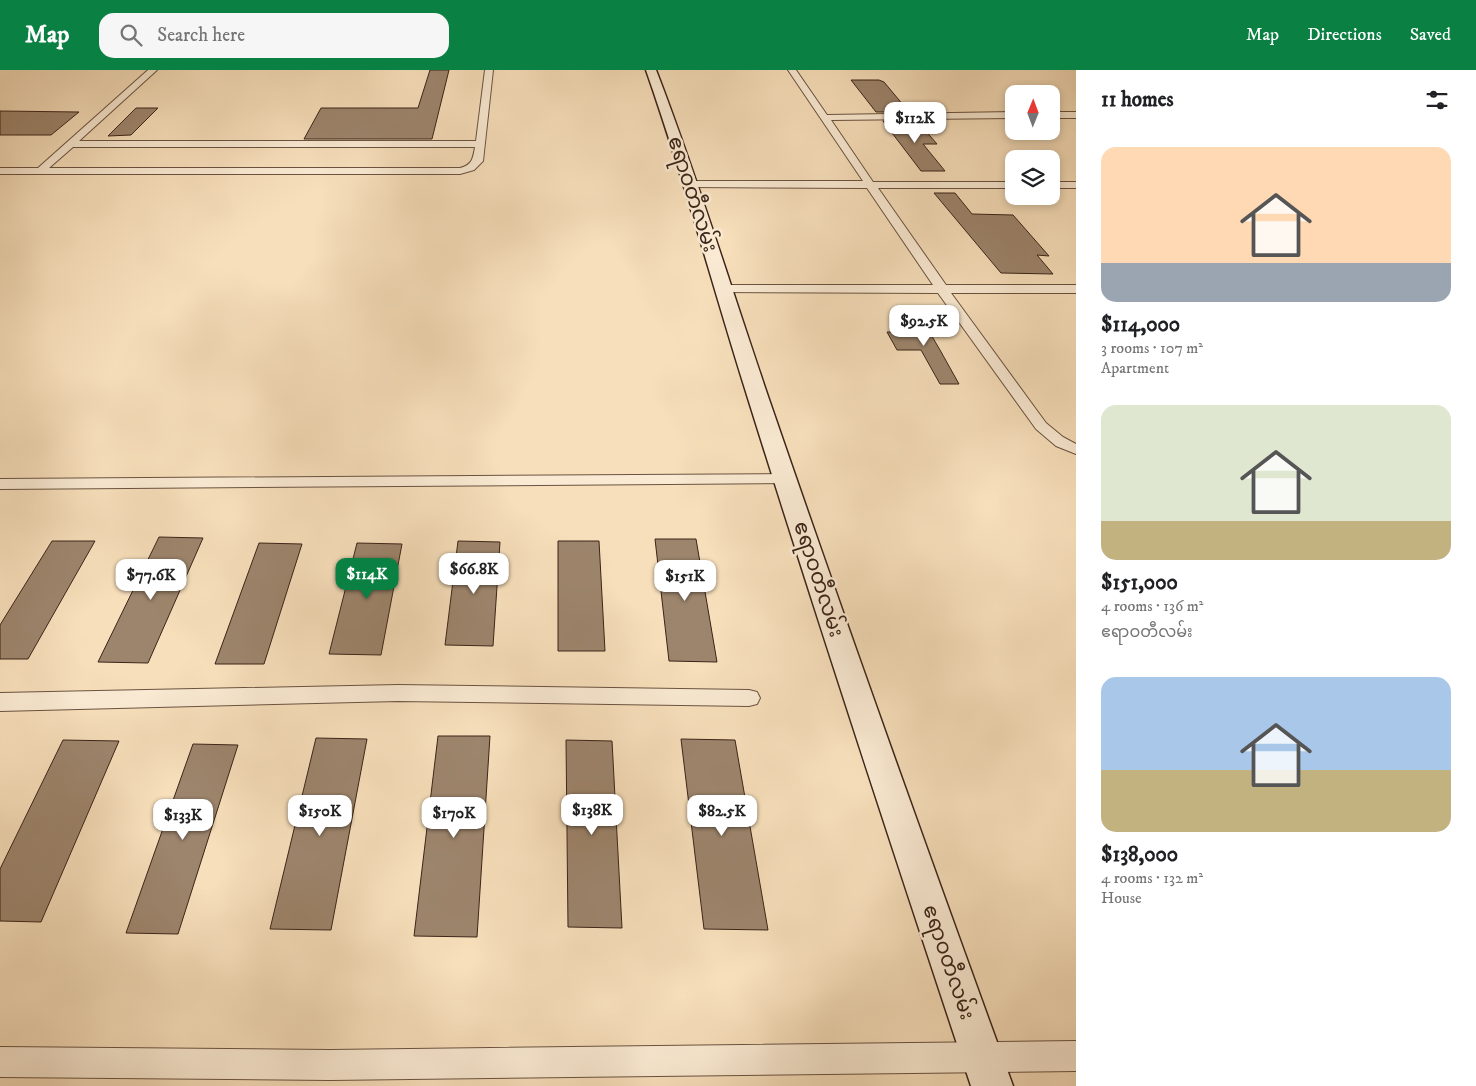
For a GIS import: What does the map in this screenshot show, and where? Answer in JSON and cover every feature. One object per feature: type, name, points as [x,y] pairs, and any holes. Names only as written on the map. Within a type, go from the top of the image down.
[{"type":"street","points":[[40,171],[153,70]]},
{"type":"street","points":[[70,144],[330,158],[460,171],[476,165],[489,70]]},
{"type":"street","name":"ဧရာဝတီလမ်း","points":[[651,70],[874,748],[992,1086]]},
{"type":"street","points":[[792,70],[942,289],[1042,426],[1054,440],[1066,447],[1076,449]]},
{"type":"street","points":[[824,118],[1005,115]]},
{"type":"street","points":[[1060,115],[1076,115]]},
{"type":"street","points":[[0,171],[40,171],[330,158],[480,144]]},
{"type":"street","points":[[690,184],[1005,185]]},
{"type":"street","points":[[1060,185],[1076,185]]},
{"type":"street","points":[[722,289],[1076,289]]},
{"type":"street","points":[[0,484],[786,479]]},
{"type":"street","points":[[0,702],[398,693],[749,698]]},
{"type":"street","points":[[0,1062],[330,1065],[1076,1056]]},
{"type":"building","points":[[430,70],[449,70],[432,139],[304,139],[321,108],[418,108]]},
{"type":"building","points":[[851,80],[879,80],[884,82],[909,112],[876,112]]},
{"type":"building","points":[[136,108],[158,108],[131,135],[108,136]]},
{"type":"building","points":[[0,111],[79,112],[51,135],[0,135]]},
{"type":"building","points":[[883,121],[917,121],[937,144],[923,144],[945,171],[921,171]]},
{"type":"building","points":[[934,193],[955,193],[972,214],[1013,215],[1049,256],[1037,255],[1053,274],[1001,273]]},
{"type":"building","points":[[916,309],[959,384],[940,384],[921,350],[897,350],[887,332],[911,332],[903,317]]},
{"type":"building","points":[[159,537],[203,538],[148,663],[98,662]]},
{"type":"building","points":[[655,539],[696,539],[717,662],[669,661]]},
{"type":"building","points":[[52,541],[95,541],[28,659],[0,659],[0,625]]},
{"type":"building","points":[[458,541],[500,542],[493,646],[445,645]]},
{"type":"building","points":[[558,541],[599,541],[605,651],[558,651]]},
{"type":"building","points":[[259,543],[302,544],[264,664],[215,664]]},
{"type":"building","points":[[357,543],[402,544],[381,655],[329,654]]},
{"type":"building","points":[[438,736],[490,736],[477,937],[414,936]]},
{"type":"building","points":[[316,738],[367,739],[331,930],[270,929]]},
{"type":"building","points":[[681,739],[735,740],[768,930],[704,929]]},
{"type":"building","points":[[63,740],[119,741],[41,922],[0,921],[0,869]]},
{"type":"building","points":[[566,740],[612,741],[622,928],[568,927]]},
{"type":"building","points":[[193,744],[238,745],[178,934],[126,933]]}]
